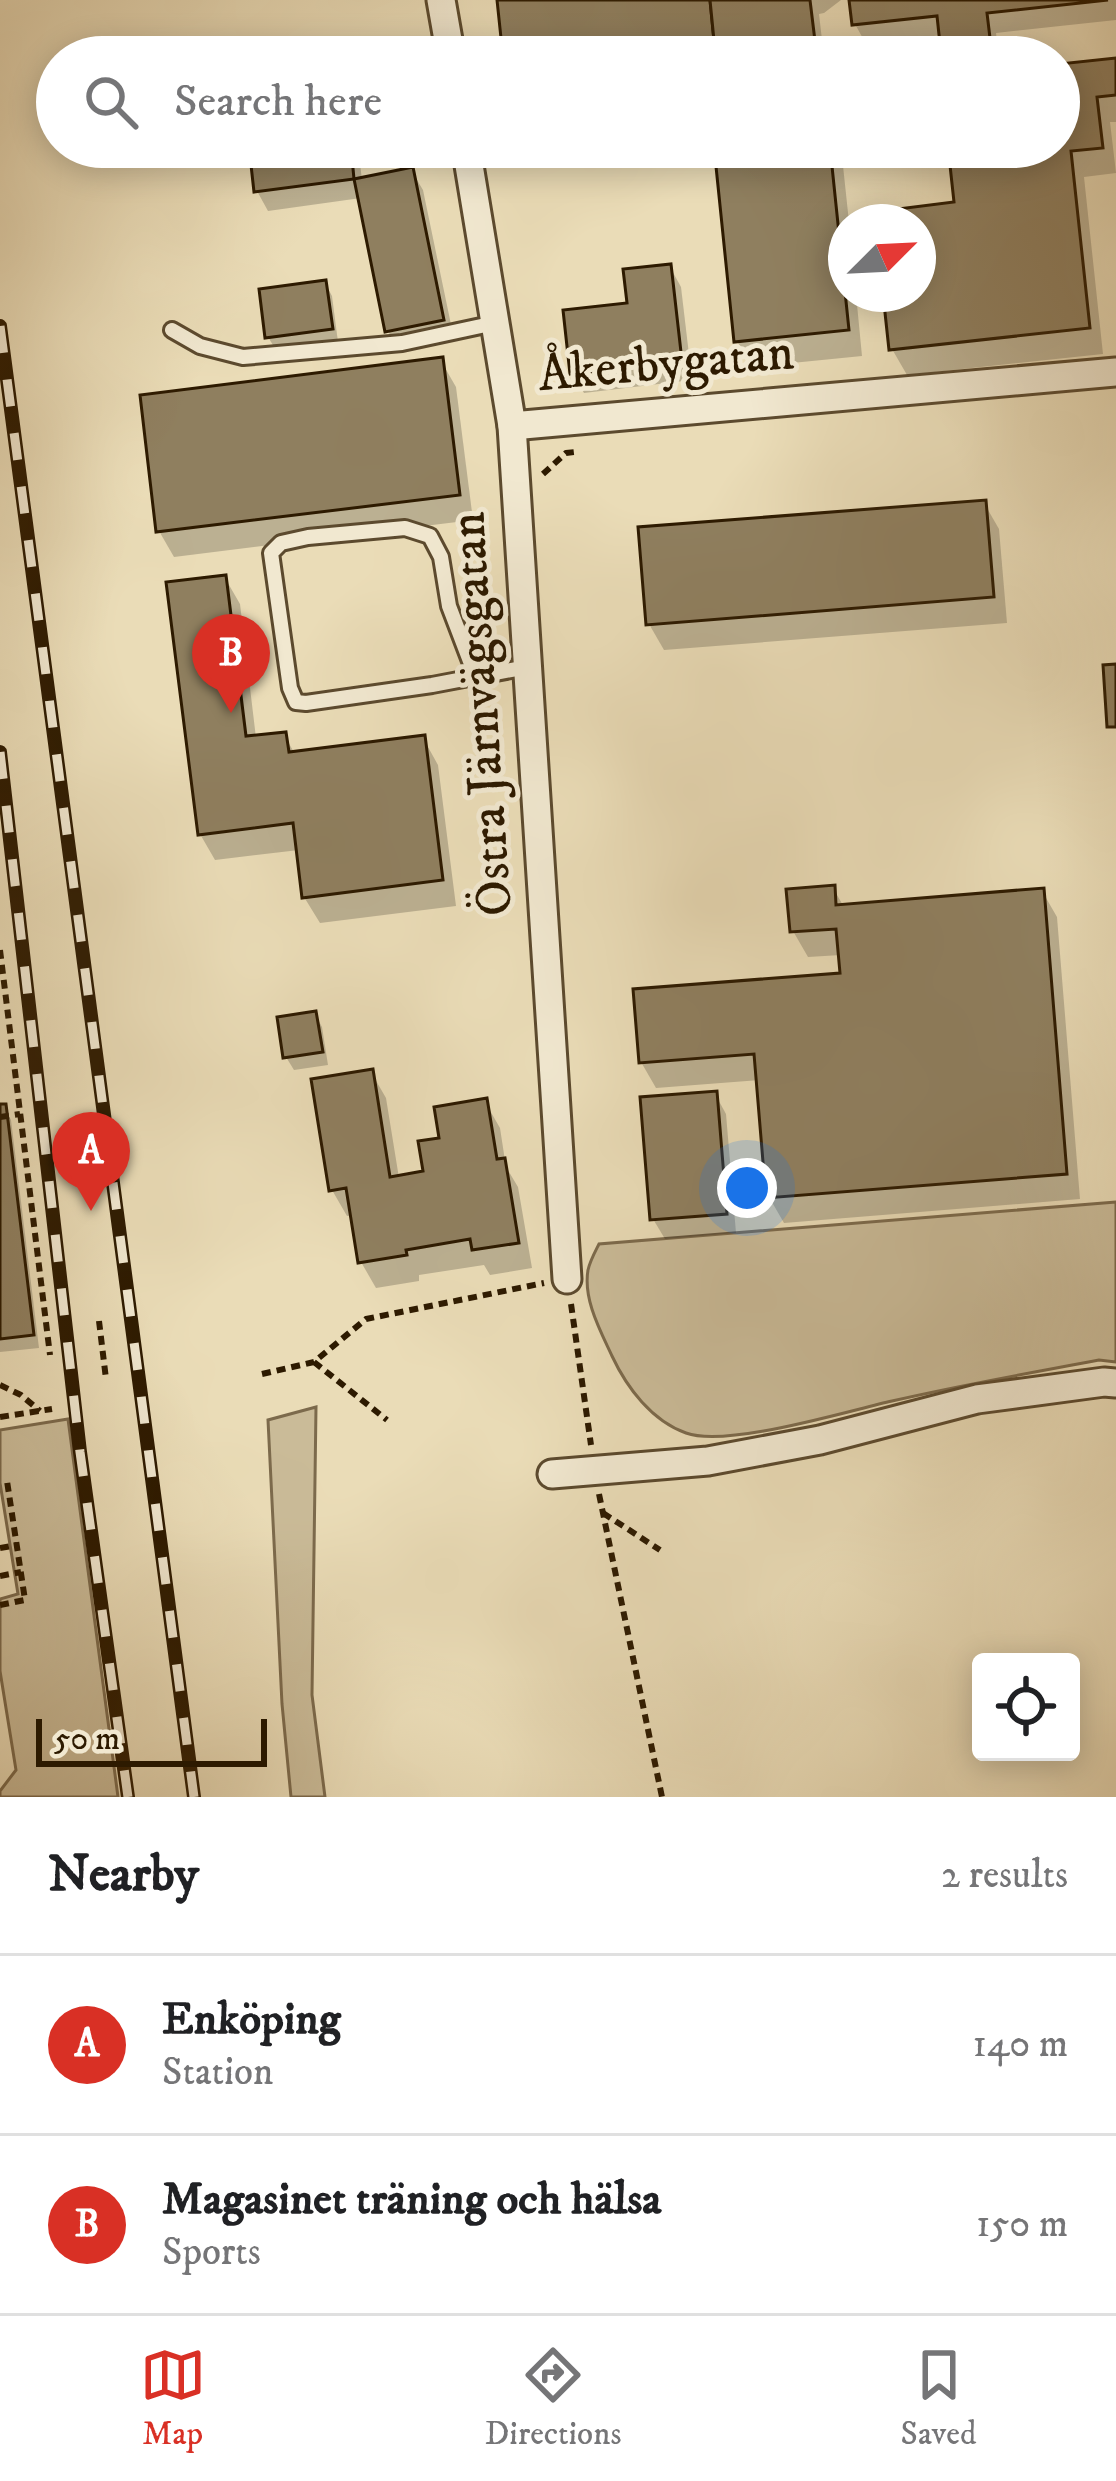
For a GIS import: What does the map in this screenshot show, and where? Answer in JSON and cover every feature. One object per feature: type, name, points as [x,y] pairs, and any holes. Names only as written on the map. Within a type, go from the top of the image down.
[{"type":"street","points":[[441,0],[447,36]]},
{"type":"street","name":"Östra Järnvägsgatan","points":[[469,168],[512,425],[567,1279]]},
{"type":"street","name":"Åkerbygatan","points":[[512,425],[1116,372]]},
{"type":"street","points":[[552,1474],[708,1461],[820,1440],[977,1399],[1116,1383]]},
{"type":"lane","points":[[172,330],[200,346],[243,357],[402,343],[495,323]]},
{"type":"lane","points":[[476,677],[449,606],[440,557],[430,536],[405,528],[308,537],[281,542],[271,553],[290,688],[296,702],[411,688],[476,677],[527,668]]},
{"type":"path","points":[[541,476],[566,453],[582,451]]},
{"type":"path","points":[[0,950],[50,1355]]},
{"type":"path","points":[[0,1117],[20,1114]]},
{"type":"path","points":[[262,1374],[314,1362],[366,1319],[567,1279],[603,1513],[662,1797]]},
{"type":"path","points":[[99,1321],[106,1379]]},
{"type":"path","points":[[314,1362],[387,1420]]},
{"type":"path","points":[[0,1385],[40,1411]]},
{"type":"path","points":[[0,1418],[52,1409]]},
{"type":"path","points":[[0,1605],[25,1600],[7,1481]]},
{"type":"path","points":[[0,1513],[12,1511]]},
{"type":"path","points":[[603,1513],[660,1550]]},
{"type":"path","points":[[0,1548],[17,1545]]},
{"type":"path","points":[[0,1576],[20,1572]]},
{"type":"shaded area","points":[[1116,1202],[1116,1362],[1099,1360],[970,1384],[757,1432],[729,1436],[686,1433],[652,1412],[618,1368],[588,1292],[588,1270],[599,1244]]},
{"type":"shaded area","points":[[316,1407],[312,1695],[325,1797],[291,1797],[268,1420]]},
{"type":"shaded area","points":[[68,1419],[118,1797],[0,1797],[16,1770],[0,1671],[0,1599],[18,1594],[0,1483],[0,1430]]},
{"type":"building","points":[[497,0],[710,0],[714,36],[501,36]]},
{"type":"building","points":[[710,0],[810,0],[814,36],[714,36]]},
{"type":"building","points":[[849,0],[1108,0],[987,13],[990,36],[939,36],[937,16],[852,25]]},
{"type":"building","points":[[1116,58],[1116,95],[1097,97],[1103,148],[1080,150],[1080,62]]},
{"type":"building","points":[[251,168],[353,168],[354,179],[254,192]]},
{"type":"building","points":[[413,168],[444,320],[385,332],[354,179]]},
{"type":"building","points":[[716,168],[832,168],[836,204],[828,204],[828,312],[847,312],[849,330],[734,342]]},
{"type":"building","points":[[950,168],[1073,168],[1090,328],[889,350],[885,312],[936,312],[936,204],[954,202]]},
{"type":"building","points":[[671,264],[682,361],[570,374],[563,310],[627,303],[623,269]]},
{"type":"building","points":[[326,280],[333,329],[265,338],[259,289]]},
{"type":"building","points":[[443,357],[460,495],[156,532],[140,395]]},
{"type":"building","points":[[986,500],[994,597],[646,625],[638,527]]},
{"type":"building","points":[[226,575],[246,736],[286,732],[289,752],[425,735],[443,880],[302,898],[293,823],[198,835],[166,582]]},
{"type":"building","points":[[1116,664],[1116,727],[1107,727],[1103,665]]},
{"type":"building","points":[[835,885],[836,905],[1044,888],[1067,1174],[766,1198],[754,1054],[639,1063],[633,989],[840,973],[836,929],[790,932],[786,889]]},
{"type":"building","points":[[316,1011],[323,1052],[283,1058],[277,1017]]},
{"type":"building","points":[[373,1069],[390,1177],[423,1171],[418,1141],[439,1138],[434,1107],[487,1098],[497,1159],[505,1158],[519,1243],[472,1250],[470,1239],[358,1263],[346,1188],[329,1191],[311,1079]]},
{"type":"building","points":[[717,1091],[727,1214],[650,1220],[640,1097]]},
{"type":"building","points":[[0,1104],[6,1104],[34,1335],[0,1339]]},
{"type":"railway","points":[[0,326],[194,1797]]},
{"type":"railway","points":[[0,752],[80,1452],[128,1797]]},
{"type":"place","name":"Magasinet träning och hälsa","points":[[231,713]]},
{"type":"place","name":"Enköping","points":[[91,1211]]}]
